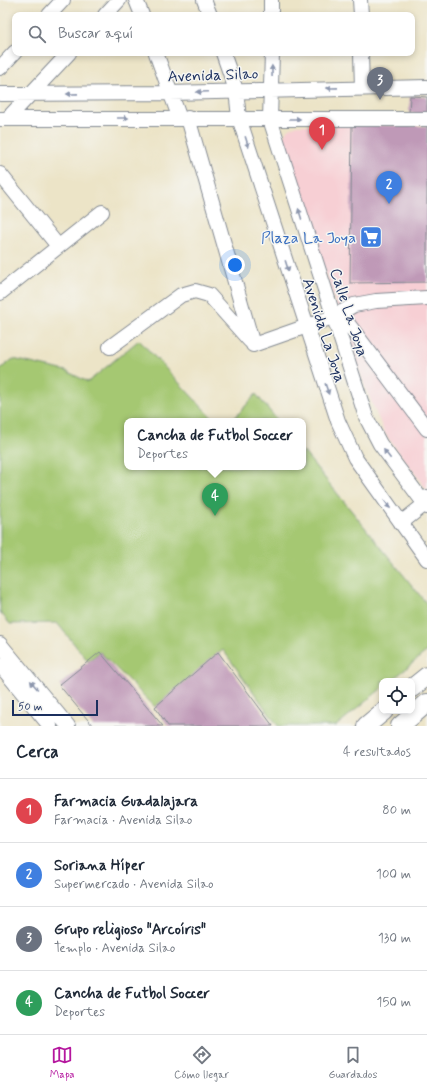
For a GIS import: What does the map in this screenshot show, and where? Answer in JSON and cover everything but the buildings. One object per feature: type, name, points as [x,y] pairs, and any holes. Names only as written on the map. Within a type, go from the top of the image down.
[{"type":"main road","points":[[415,686],[427,676]]},
{"type":"main road","points":[[400,726],[427,704]]},
{"type":"main road","points":[[366,726],[380,714]]},
{"type":"street","points":[[52,12],[63,0]]},
{"type":"street","points":[[108,12],[119,0]]},
{"type":"street","points":[[136,0],[141,12]]},
{"type":"street","points":[[204,0],[209,12]]},
{"type":"street","points":[[271,0],[271,12]]},
{"type":"street","points":[[360,0],[361,12]]},
{"type":"street","points":[[0,68],[12,55]]},
{"type":"street","points":[[4,118],[30,94],[66,56]]},
{"type":"street","points":[[157,56],[170,93],[184,118],[253,345]]},
{"type":"street","name":"Avenida La Joya","points":[[224,56],[236,90],[239,118],[306,327],[338,421],[355,458],[427,559]]},
{"type":"street","name":"Calle La Joya","points":[[272,56],[270,119],[337,315],[366,417],[380,444],[426,503]]},
{"type":"street","points":[[361,56],[362,88]]},
{"type":"street","name":"Avenida Silao","points":[[0,94],[170,93],[272,89],[427,87]]},
{"type":"street","points":[[4,118],[427,119]]},
{"type":"street","points":[[0,174],[58,246]]},
{"type":"street","points":[[0,294],[102,212]]},
{"type":"street","points":[[110,347],[181,296],[195,291],[209,295],[253,345]]},
{"type":"street","points":[[253,345],[337,315],[354,305],[376,301],[427,298]]},
{"type":"street","points":[[337,315],[427,429]]},
{"type":"street","points":[[401,523],[426,503]]},
{"type":"street","points":[[0,644],[4,666],[50,726]]},
{"type":"street","points":[[4,666],[68,726]]},
{"type":"shaded area","name":"Plaza La Joya","points":[[297,125],[427,126],[427,490],[385,434],[366,389],[337,309],[282,139],[287,130]]},
{"type":"green space","points":[[139,340],[212,418],[124,418],[124,470],[306,470],[306,455],[427,604],[427,651],[395,678],[379,678],[379,690],[336,726],[278,726],[223,650],[155,707],[100,652],[88,661],[57,623],[10,624],[0,612],[0,369],[13,359],[66,371],[88,382]]},
{"type":"green space","points":[[256,394],[276,418],[235,418]]},
{"type":"place","name":"Grupo religioso \"Arcoíris\"","points":[[380,100]]},
{"type":"place","name":"Farmacia Guadalajara","points":[[322,150]]},
{"type":"place","name":"Soriana Híper","points":[[389,204]]},
{"type":"place","name":"Plaza La Joya","points":[[371,237]]},
{"type":"place","name":"Cancha de Futbol Soccer","points":[[215,516]]}]
